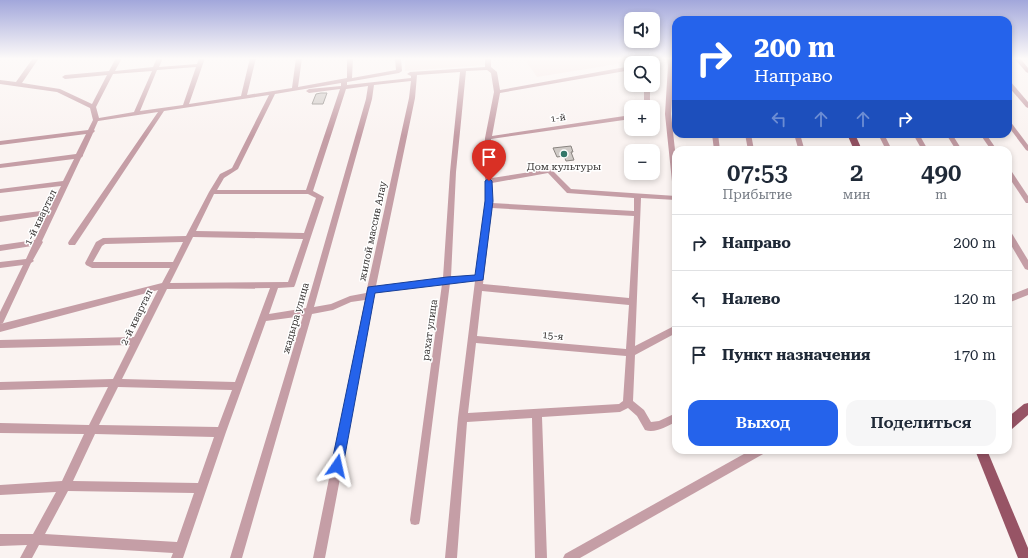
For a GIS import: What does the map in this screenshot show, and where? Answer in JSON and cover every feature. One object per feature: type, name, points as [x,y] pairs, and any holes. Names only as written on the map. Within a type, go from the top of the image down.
[{"type":"main road","points":[[1012,420],[1028,408]]},
{"type":"main road","points":[[984,454],[1026,558]]},
{"type":"street","points":[[18,84],[58,90],[93,107]]},
{"type":"street","points":[[106,84],[93,107],[96,120],[244,96],[272,95],[330,84]]},
{"type":"street","points":[[136,114],[149,84]]},
{"type":"street","points":[[186,105],[193,84]]},
{"type":"street","points":[[244,96],[247,84]]},
{"type":"street","points":[[272,95],[295,88],[324,84]]},
{"type":"street","points":[[309,192],[345,84]]},
{"type":"street","name":"жадыра улица","points":[[236,558],[309,311],[369,99],[371,84]]},
{"type":"street","name":"жилой массив Алау","points":[[319,558],[370,293],[412,98],[413,84]]},
{"type":"street","name":"рахат улица","points":[[415,520],[447,280],[453,172],[462,84]]},
{"type":"street","points":[[451,558],[463,418],[488,205],[488,138],[497,92],[496,84]]},
{"type":"street","points":[[497,92],[541,84]]},
{"type":"street","points":[[670,84],[668,114],[672,152]]},
{"type":"street","points":[[1012,87],[1028,106]]},
{"type":"street","name":"2-й квартал","points":[[26,558],[65,486],[163,286],[212,192],[222,176],[235,169],[272,95]]},
{"type":"street","points":[[72,243],[163,109]]},
{"type":"street","name":"1-й","points":[[488,138],[624,117]]},
{"type":"street","name":"1-й квартал","points":[[0,321],[30,261],[96,120]]},
{"type":"street","points":[[1012,127],[1028,149]]},
{"type":"street","points":[[0,143],[92,131]]},
{"type":"street","points":[[0,166],[80,156]]},
{"type":"street","points":[[489,181],[549,171],[569,191],[638,194],[672,198]]},
{"type":"street","points":[[1012,177],[1028,201]]},
{"type":"street","points":[[0,191],[67,183]]},
{"type":"street","points":[[0,328],[163,286],[291,285],[320,197],[309,192],[212,192]]},
{"type":"street","points":[[628,403],[638,194]]},
{"type":"street","points":[[488,205],[637,214]]},
{"type":"street","points":[[0,219],[53,212]]},
{"type":"street","points":[[174,265],[92,265],[89,263],[99,244],[103,241],[189,237],[306,236]]},
{"type":"street","points":[[1012,241],[1028,267]]},
{"type":"street","points":[[0,248],[39,242]]},
{"type":"street","points":[[0,265],[30,261]]},
{"type":"street","points":[[264,318],[333,307],[350,299],[370,293],[447,280],[480,278]]},
{"type":"street","points":[[0,540],[36,539],[179,553],[221,432],[275,286]]},
{"type":"street","points":[[478,287],[634,302]]},
{"type":"street","points":[[1012,298],[1028,291]]},
{"type":"street","points":[[631,353],[672,331]]},
{"type":"street","name":"15-я","points":[[472,339],[631,353]]},
{"type":"street","points":[[0,344],[137,341]]},
{"type":"street","points":[[0,386],[115,383],[239,386]]},
{"type":"street","points":[[463,418],[620,408],[628,403]]},
{"type":"street","points":[[628,403],[643,414],[648,427],[660,425],[672,419]]},
{"type":"street","points":[[537,413],[541,558]]},
{"type":"street","points":[[0,428],[221,432]]},
{"type":"street","points":[[569,558],[754,454]]},
{"type":"street","points":[[0,490],[65,486],[201,488]]},
{"type":"building","points":[[327,93],[323,104],[312,104],[316,94]]},
{"type":"building","name":"Дом культуры","points":[[571,146],[573,152],[571,152],[574,160],[566,161],[564,156],[557,157],[553,148]]},
{"type":"place","name":"Дом культуры","points":[[564,154]]},
{"type":"route","points":[[337,466],[371,290],[447,280],[480,278],[489,201],[489,181]]}]
